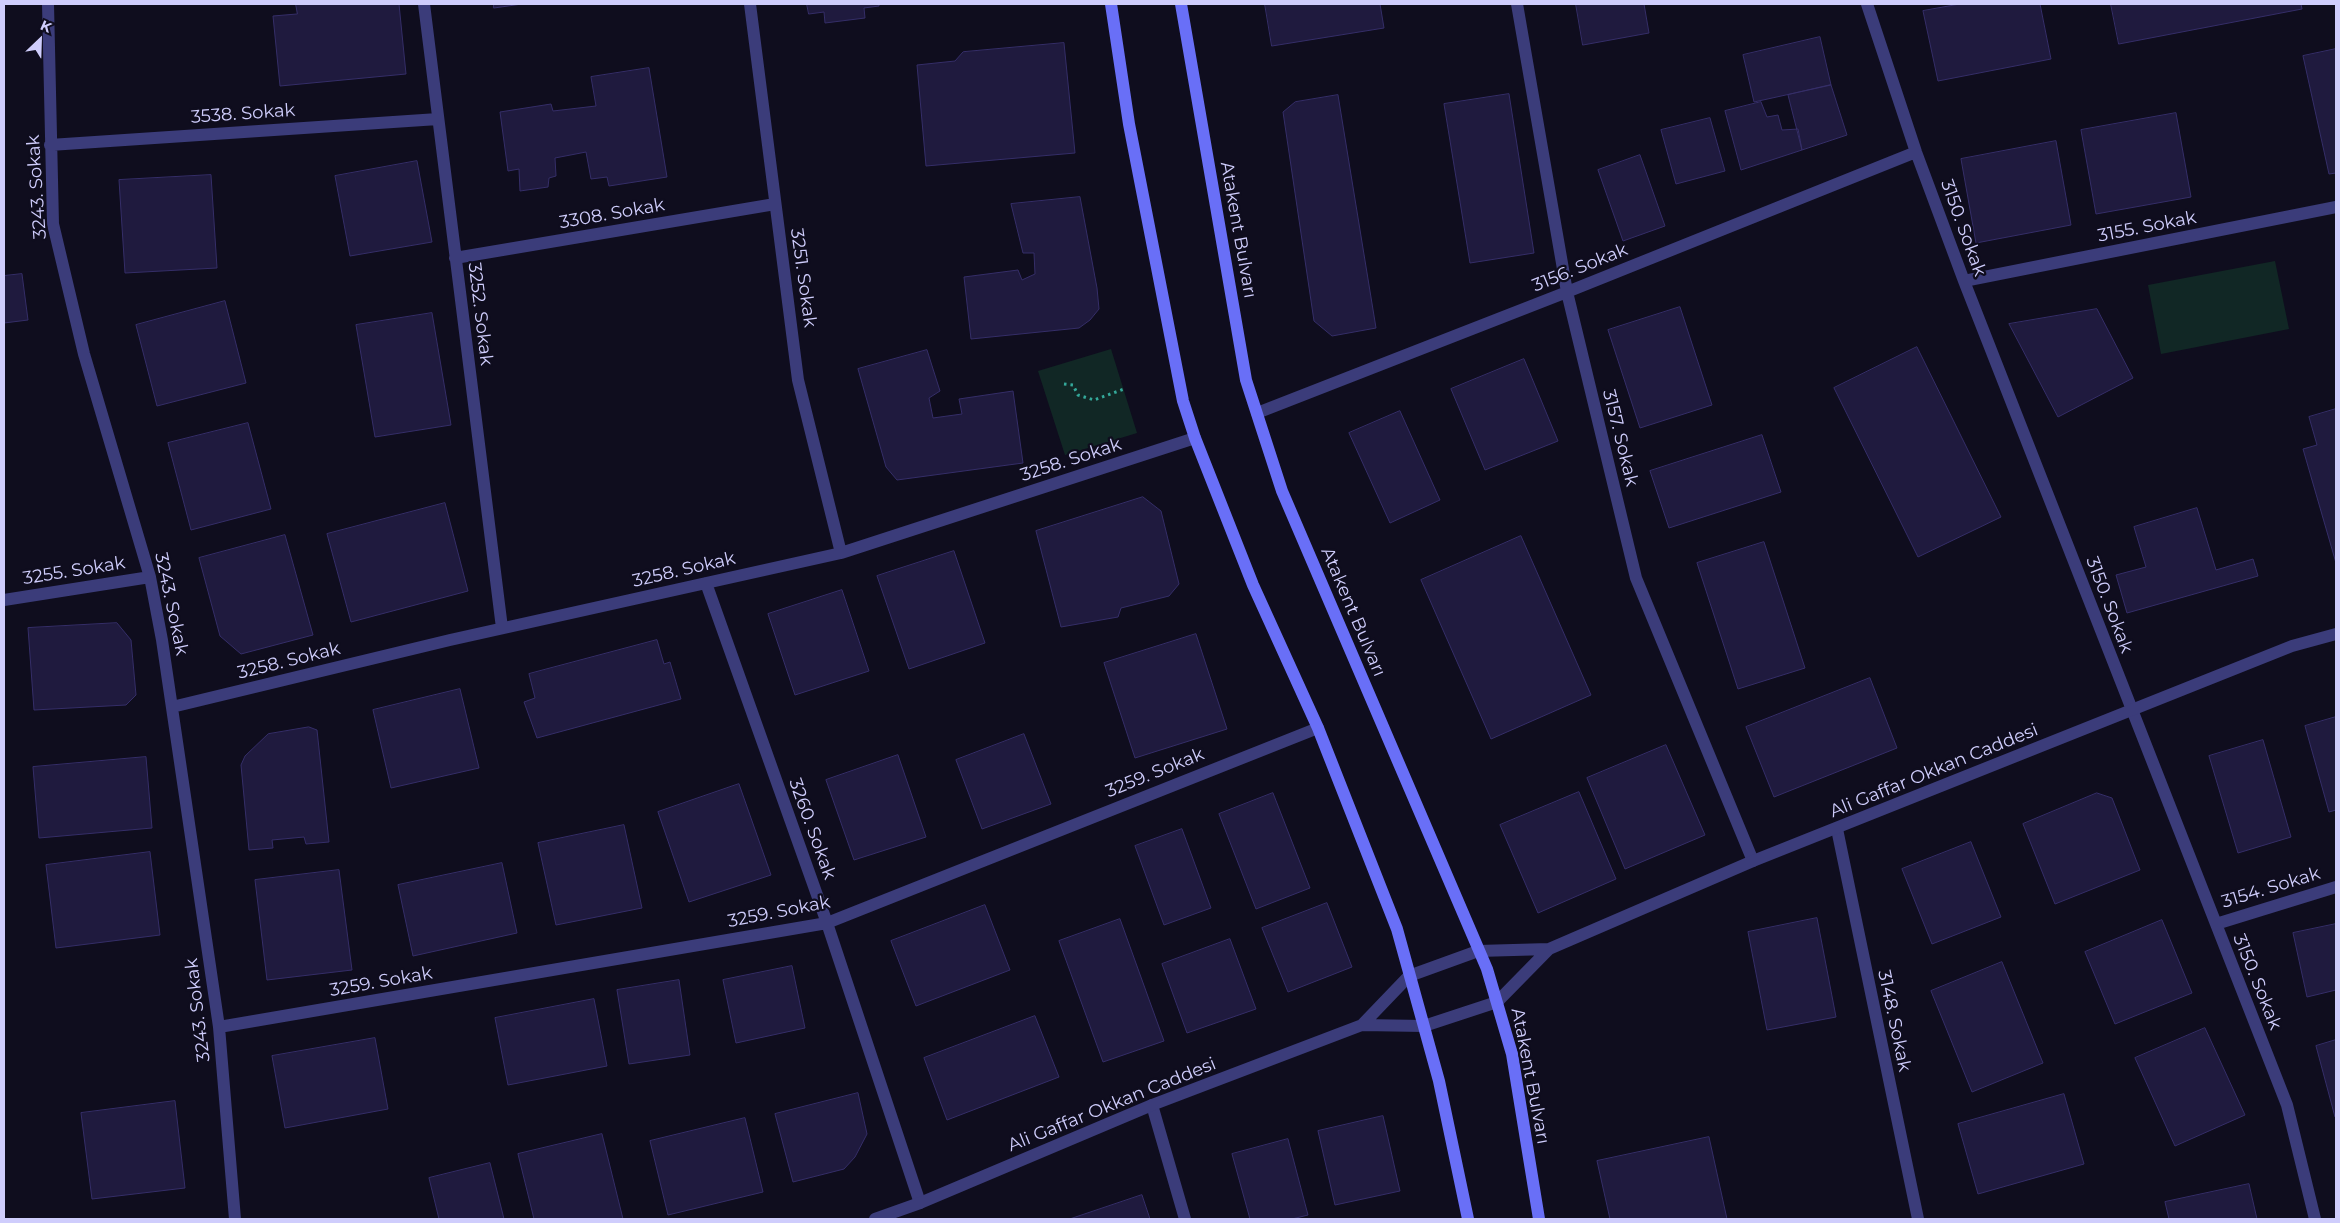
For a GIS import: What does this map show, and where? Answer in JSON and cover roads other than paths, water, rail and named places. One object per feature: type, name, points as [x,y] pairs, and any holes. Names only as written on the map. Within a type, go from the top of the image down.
[{"type":"main road","points":[[1111,4],[1129,124],[1182,401],[1194,438],[1252,585],[1318,728],[1397,929],[1440,1081],[1468,1219]]},
{"type":"main road","name":"Atakent Bulvarı","points":[[1181,4],[1246,380],[1282,491],[1478,951],[1497,1002],[1512,1054],[1539,1219]]},
{"type":"street","name":"3243. Sokak","points":[[48,4],[53,224],[84,354],[150,577],[172,707],[219,1027],[235,1219]]},
{"type":"street","name":"3252. Sokak","points":[[424,4],[502,628]]},
{"type":"street","name":"3251. Sokak","points":[[750,4],[798,380],[840,553]]},
{"type":"street","name":"3157. Sokak","points":[[1517,4],[1567,292],[1636,578],[1753,861]]},
{"type":"street","name":"3150. Sokak","points":[[1867,4],[1916,152],[1964,281],[2287,1105],[2315,1219]]},
{"type":"street","name":"3538. Sokak","points":[[50,145],[438,119]]},
{"type":"street","name":"3156. Sokak","points":[[1257,413],[1567,292],[1916,152]]},
{"type":"street","name":"3308. Sokak","points":[[455,258],[775,204]]},
{"type":"street","name":"3155. Sokak","points":[[1964,281],[2336,207]]},
{"type":"street","name":"3258. Sokak","points":[[172,707],[502,628],[840,553],[1194,438]]},
{"type":"street","name":"3255. Sokak","points":[[4,600],[150,577]]},
{"type":"street","name":"3260. Sokak","points":[[706,583],[827,923],[920,1203]]},
{"type":"street","name":"Ali Gaffar Okkan Caddesi","points":[[1362,1025],[1409,976],[1478,951],[1549,949],[1753,861],[2292,646],[2336,634]]},
{"type":"street","name":"3259. Sokak","points":[[219,1027],[827,923],[1318,728]]},
{"type":"street","name":"3148. Sokak","points":[[1837,829],[1918,1219]]},
{"type":"street","name":"3154. Sokak","points":[[2216,924],[2336,886]]},
{"type":"street","name":"Ali Gaffar Okkan Caddesi","points":[[875,1219],[920,1203],[1152,1105],[1362,1025],[1424,1026],[1497,1002],[1549,949]]},
{"type":"street","points":[[1152,1105],[1185,1219]]}]
